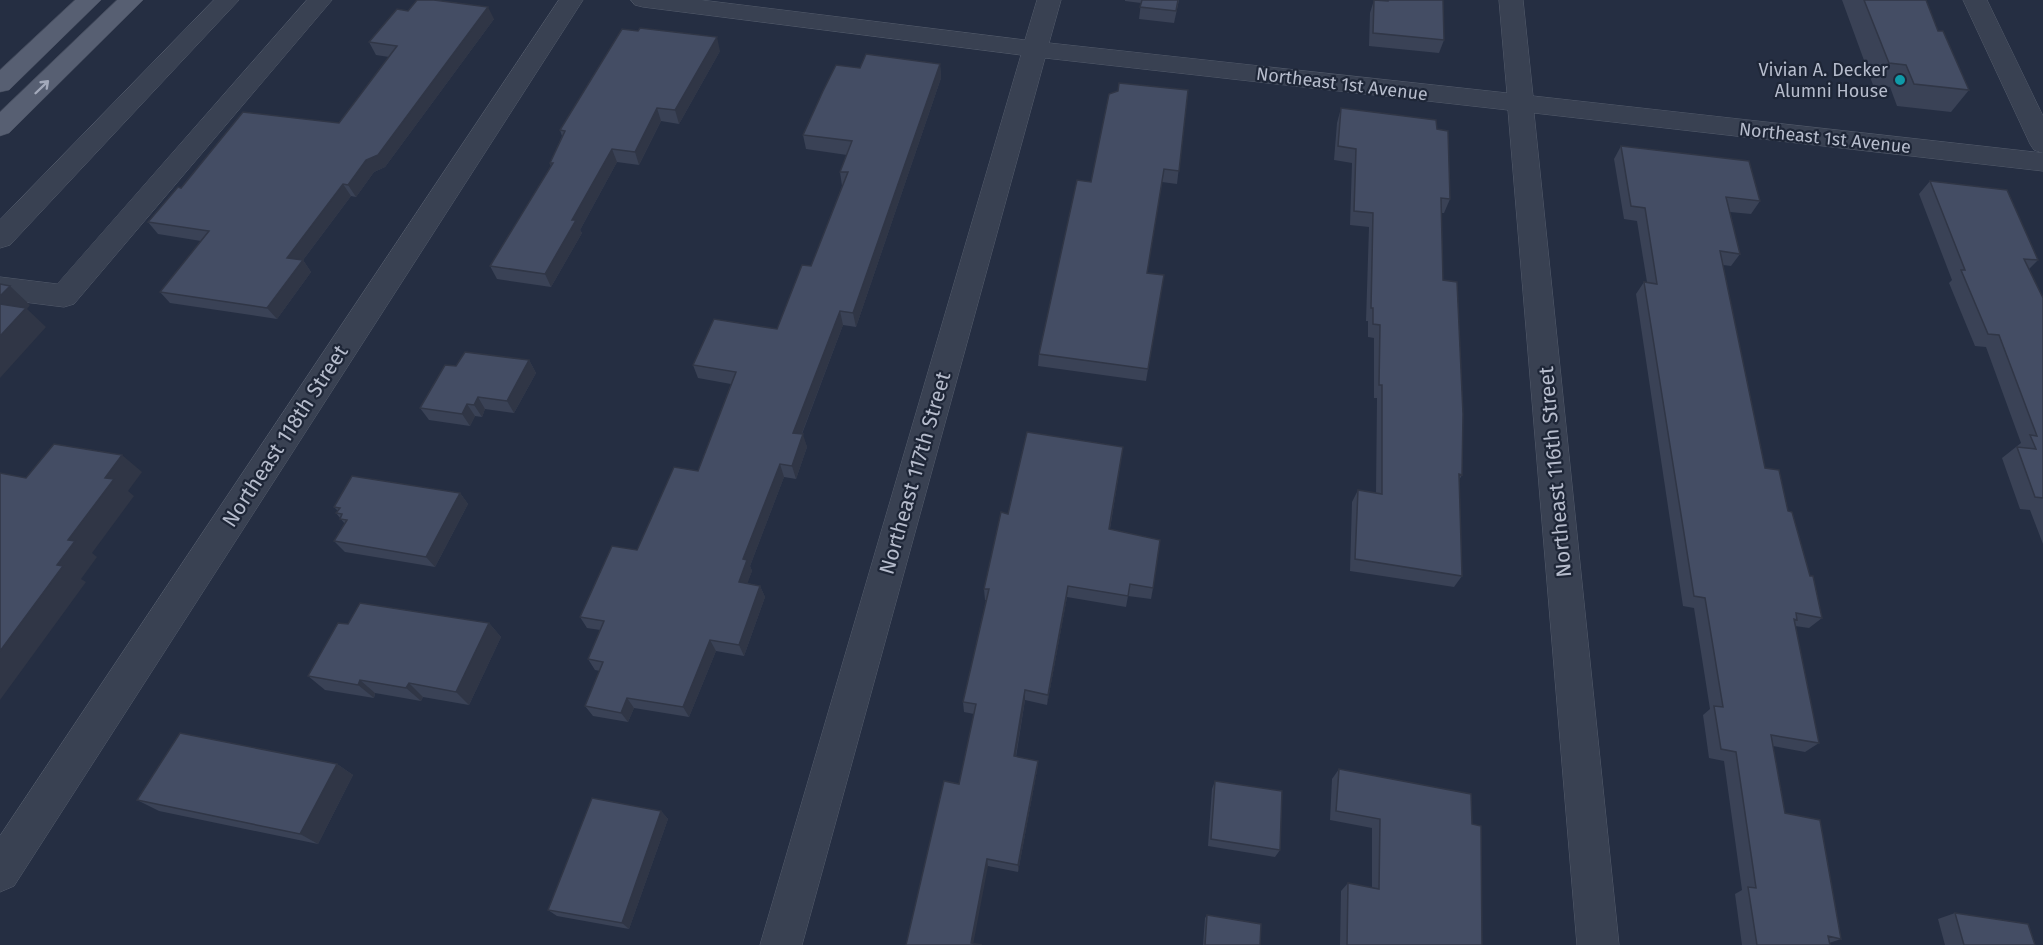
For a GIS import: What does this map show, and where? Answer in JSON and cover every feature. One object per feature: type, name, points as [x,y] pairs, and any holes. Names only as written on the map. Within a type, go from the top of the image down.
[{"type":"main road","points":[[0,84],[89,0]]},
{"type":"main road","points":[[0,127],[131,0]]},
{"type":"street","points":[[0,238],[227,0]]},
{"type":"street","points":[[0,288],[64,296],[320,0]]},
{"type":"street","name":"Northeast 118th Street","points":[[0,872],[571,0]]},
{"type":"street","name":"Northeast 1st Avenue","points":[[642,0],[1521,105],[2043,162]]},
{"type":"street","name":"Northeast 117th Street","points":[[781,945],[1049,0]]},
{"type":"street","name":"Northeast 116th Street","points":[[1511,0],[1598,945]]},
{"type":"street","points":[[1975,0],[2043,144]]},
{"type":"building","points":[[417,0],[488,7],[378,155],[366,160],[348,185],[343,184],[287,258],[303,260],[267,308],[160,292],[209,231],[148,222],[178,187],[181,188],[243,112],[339,123],[397,46],[369,42],[397,9],[408,11]]},
{"type":"building","points":[[1142,0],[1178,0],[1176,11],[1140,7]]},
{"type":"building","points":[[1374,0],[1443,0],[1444,40],[1373,33]]},
{"type":"building","points":[[1864,0],[1926,0],[1938,31],[1943,31],[1969,90],[1914,84],[1906,65],[1889,63]]},
{"type":"building","points":[[640,28],[717,37],[675,110],[657,108],[635,152],[612,149],[572,220],[576,220],[545,274],[490,266],[553,163],[550,163],[565,131],[560,130],[622,29],[638,31]]},
{"type":"building","points":[[866,54],[940,64],[853,313],[840,311],[793,433],[803,434],[792,466],[780,464],[743,559],[747,560],[739,582],[760,586],[739,645],[710,640],[683,707],[627,698],[621,713],[585,706],[603,662],[588,659],[604,621],[580,617],[612,546],[637,550],[674,467],[698,471],[736,372],[693,365],[714,319],[777,329],[802,265],[811,266],[848,172],[840,172],[852,141],[803,135],[836,65],[860,68]]},
{"type":"building","points":[[1119,83],[1188,90],[1179,171],[1164,169],[1147,273],[1164,275],[1148,369],[1039,354],[1077,180],[1091,182],[1109,94],[1118,91]]},
{"type":"building","points":[[1341,108],[1436,120],[1437,129],[1448,131],[1450,199],[1441,198],[1443,280],[1457,282],[1463,414],[1462,475],[1459,474],[1462,576],[1355,559],[1358,490],[1382,494],[1382,385],[1379,385],[1380,325],[1373,324],[1373,308],[1371,308],[1373,213],[1354,211],[1356,149],[1338,146]]},
{"type":"building","points":[[1621,146],[1749,161],[1760,201],[1726,197],[1740,254],[1720,251],[1765,468],[1779,470],[1788,511],[1792,512],[1810,576],[1813,576],[1822,618],[1796,613],[1797,620],[1794,619],[1819,743],[1771,735],[1785,813],[1820,820],[1841,939],[1828,936],[1830,945],[1757,945],[1748,887],[1756,888],[1736,752],[1721,749],[1714,706],[1723,707],[1705,598],[1694,596],[1644,282],[1657,284],[1645,208],[1631,206]]},
{"type":"building","points":[[1930,181],[2007,190],[2038,260],[2024,259],[2043,298],[2043,498],[2035,497],[2017,447],[2036,449],[2030,435],[2037,436],[1999,335],[1988,334],[1961,270],[1965,270]]},
{"type":"building","points":[[0,284],[10,286],[0,296]]},
{"type":"building","points":[[0,304],[26,308],[0,336]]},
{"type":"building","points":[[465,352],[529,360],[507,401],[478,397],[474,405],[467,404],[462,414],[420,408],[445,365],[456,366]]},
{"type":"building","points":[[1027,432],[1123,447],[1109,529],[1160,540],[1153,588],[1130,584],[1128,596],[1068,586],[1048,695],[1025,690],[1014,756],[1038,761],[1018,865],[987,859],[971,943],[982,945],[906,945],[944,781],[959,784],[976,704],[963,702],[989,589],[984,589],[1001,512],[1008,514]]},
{"type":"building","points":[[54,444],[122,455],[105,478],[114,479],[68,540],[75,541],[57,565],[63,566],[0,651],[0,473],[26,478]]},
{"type":"building","points":[[352,476],[460,493],[426,557],[334,541],[347,520],[340,519],[342,514],[336,513],[340,508],[334,507]]},
{"type":"building","points":[[360,603],[489,623],[456,692],[409,683],[406,688],[360,680],[358,685],[308,676],[338,623],[348,624]]},
{"type":"building","points":[[180,733],[337,764],[300,834],[137,800]]},
{"type":"building","points":[[1339,769],[1471,794],[1472,824],[1481,826],[1482,945],[1347,945],[1348,883],[1379,889],[1380,819],[1336,811]]},
{"type":"building","points":[[1215,781],[1282,791],[1280,850],[1211,839]]},
{"type":"building","points":[[592,798],[661,811],[622,923],[548,910]]},
{"type":"building","points":[[1955,913],[2028,924],[2035,945],[1964,945]]},
{"type":"building","points":[[1207,915],[1261,924],[1260,945],[1205,945]]},
{"type":"place","name":"Vivian A. Decker Alumni House","points":[[1900,80]]}]
